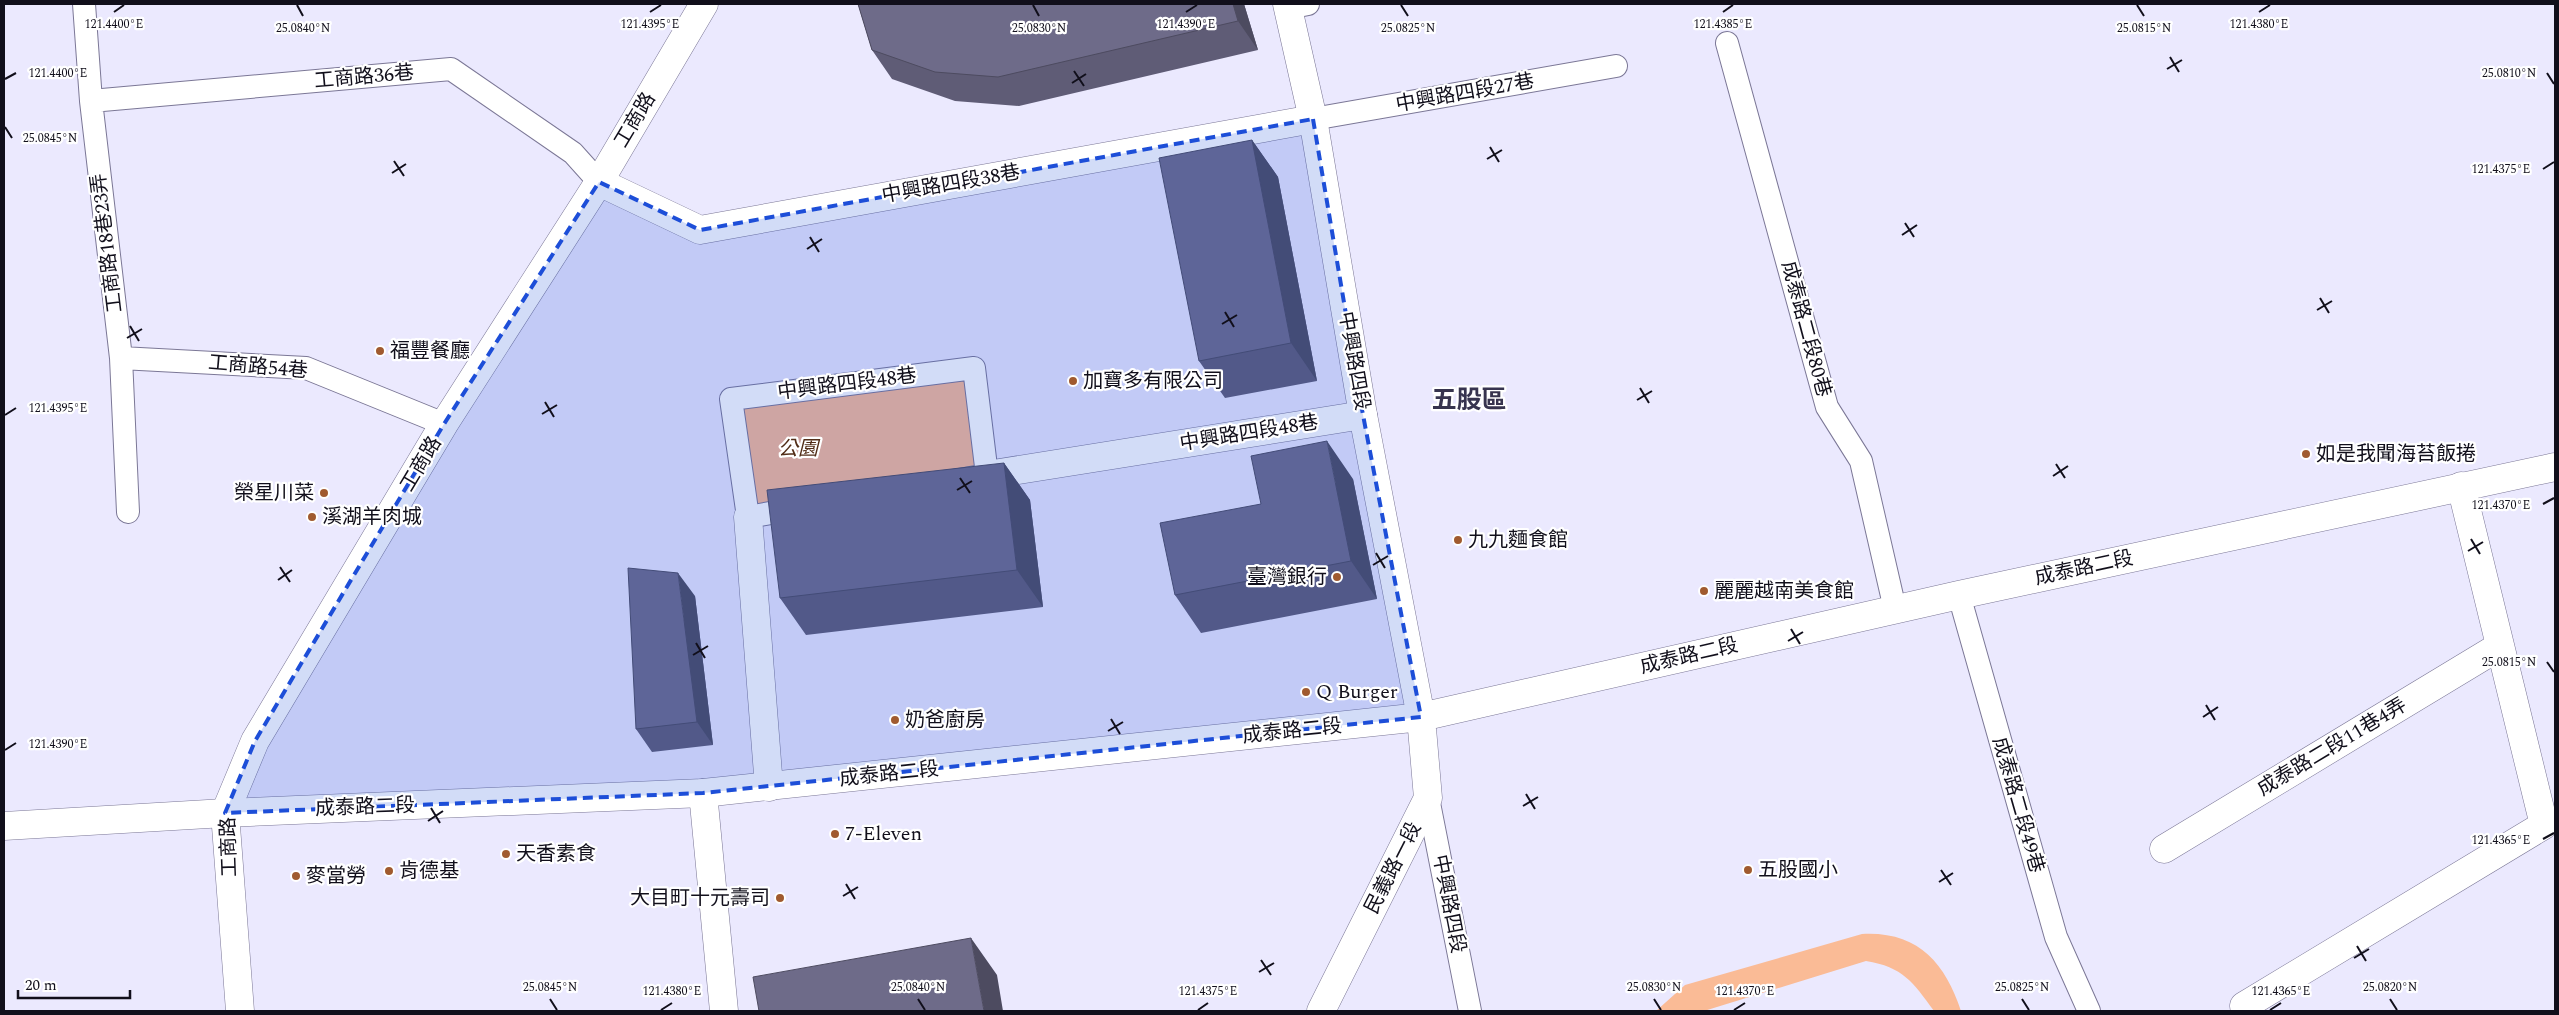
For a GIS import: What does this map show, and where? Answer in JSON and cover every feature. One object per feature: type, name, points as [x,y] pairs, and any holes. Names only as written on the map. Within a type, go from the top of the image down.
[{"type":"street","name":"工商路","points":[[240,1011],[225,813],[255,741],[444,424],[599,182],[704,4]]},
{"type":"street","name":"中興路四段","points":[[1294,5],[1363,415],[1421,717]]},
{"type":"street","name":"中興路四段38巷","points":[[599,182],[700,230],[1313,119]]},
{"type":"street","name":"中興路四段48巷","points":[[986,475],[1363,415]]},
{"type":"street","name":"成泰路二段","points":[[4,826],[225,813],[702,793],[1421,717],[1895,609],[2555,467]]},
{"type":"street","points":[[2244,1006],[2544,825],[2460,486]]},
{"type":"street","name":"中興路四段48巷","points":[[748,517],[769,786]]},
{"type":"street","name":"成泰路二段11巷4弄","points":[[2164,849],[2500,646]]},
{"type":"street","name":"民義路一段","points":[[1321,1011],[1428,798],[1421,717]]},
{"type":"street","points":[[702,793],[724,1011]]},
{"type":"lane","name":"工商路18巷23弄","points":[[84,4],[91,101],[121,358],[128,512]]},
{"type":"lane","name":"成泰路二段80巷","points":[[1728,44],[1827,407],[1861,461],[1895,609]]},
{"type":"lane","name":"中興路四段27巷","points":[[1313,119],[1616,66]]},
{"type":"lane","name":"工商路36巷","points":[[91,101],[451,70],[574,153],[599,182]]},
{"type":"lane","name":"工商路54巷","points":[[121,358],[306,368],[444,424]]},
{"type":"lane","name":"中興路四段48巷","points":[[974,368],[986,475],[748,517],[731,399],[974,368]]},
{"type":"lane","name":"成泰路二段49巷","points":[[1959,595],[2056,937],[2089,1011]]},
{"type":"lane","name":"中興路四段","points":[[1428,798],[1470,1011]]},
{"type":"highlighted area","points":[[1313,119],[1363,415],[1421,717],[703,793],[225,813],[255,741],[444,424],[599,182],[700,230]]},
{"type":"green space","name":"公園","points":[[974,368],[987,475],[748,517],[731,399]]},
{"type":"green space","points":[[1862,934],[1881,934],[1898,938],[1913,944],[1926,953],[1947,978],[1961,1011],[1934,1011],[1906,977],[1889,967],[1866,961],[1704,1011],[1656,1011],[1685,985]]},
{"type":"building","points":[[858,4],[1233,4],[1238,21],[998,77],[935,72],[872,50]]},
{"type":"building","points":[[1252,140],[1291,343],[1199,361],[1159,158]]},
{"type":"building","points":[[1327,441],[1351,561],[1175,595],[1160,523],[1261,504],[1251,456]]},
{"type":"building","points":[[1004,463],[1017,570],[780,598],[767,490]]},
{"type":"building","points":[[628,568],[678,573],[697,722],[636,729]]},
{"type":"building","points":[[971,938],[984,1011],[759,1011],[753,977]]},
{"type":"place","name":"福豐餐廳","points":[[380,351]]},
{"type":"place","name":"加寶多有限公司","points":[[1073,381]]},
{"type":"place","name":"如是我聞海苔飯捲","points":[[2306,454]]},
{"type":"place","name":"榮星川菜","points":[[324,493]]},
{"type":"place","name":"溪湖羊肉城","points":[[312,517]]},
{"type":"place","name":"九九麵食館","points":[[1458,540]]},
{"type":"place","name":"臺灣銀行","points":[[1337,577]]},
{"type":"place","name":"麗麗越南美食館","points":[[1704,591]]},
{"type":"place","name":"Q Burger","points":[[1306,692]]},
{"type":"place","name":"奶爸廚房","points":[[895,720]]},
{"type":"place","name":"7-Eleven","points":[[835,834]]},
{"type":"place","name":"天香素食","points":[[506,854]]},
{"type":"place","name":"五股國小","points":[[1748,870]]},
{"type":"place","name":"肯德基","points":[[389,871]]},
{"type":"place","name":"麥當勞","points":[[296,876]]},
{"type":"place","name":"大目町十元壽司","points":[[780,898]]},
{"type":"district","name":"五股區","points":[[1469,401]]}]
